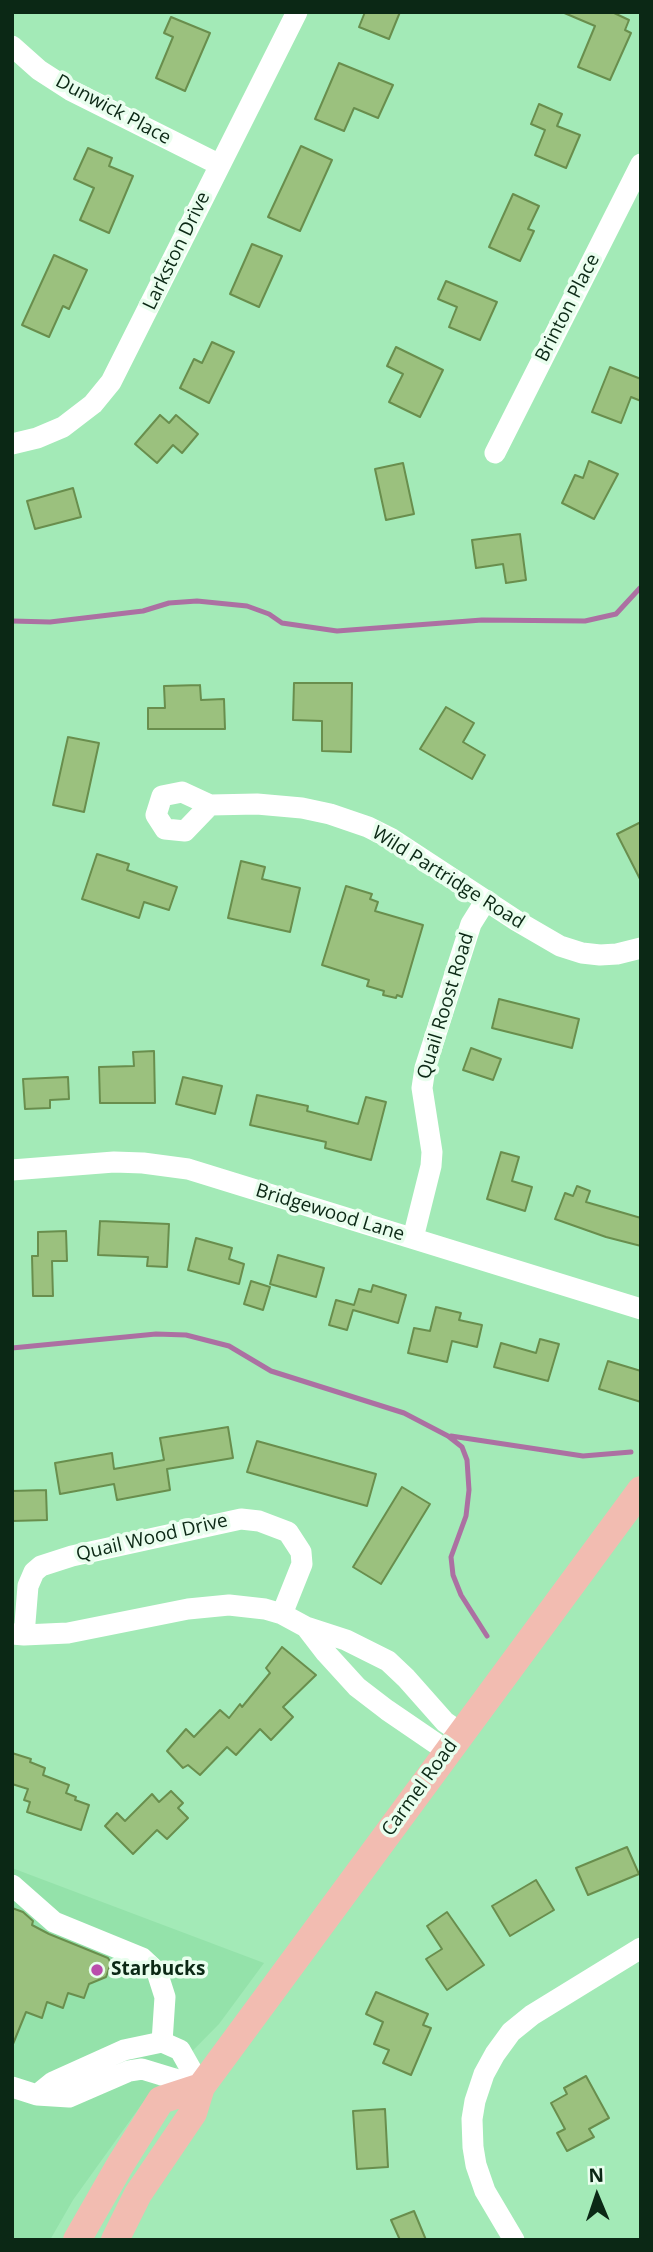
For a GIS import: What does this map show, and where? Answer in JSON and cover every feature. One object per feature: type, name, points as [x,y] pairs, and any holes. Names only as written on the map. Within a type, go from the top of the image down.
[{"type":"main road","name":"Carmel Road","points":[[115,2240],[138,2194],[193,2113],[201,2087],[641,1490]]},
{"type":"main road","points":[[77,2240],[161,2100],[201,2087]]},
{"type":"street","name":"Larkston Drive","points":[[12,444],[37,438],[62,427],[93,404],[111,382],[297,12]]},
{"type":"street","name":"Dunwick Place","points":[[12,46],[39,70],[71,90],[220,165]]},
{"type":"street","name":"Brinton Place","points":[[495,453],[641,164]]},
{"type":"street","name":"Wild Partridge Road","points":[[210,805],[257,804],[302,808],[330,814],[368,827],[392,839],[561,946],[582,953],[617,954],[641,948]]},
{"type":"street","name":"Quail Roost Road","points":[[412,1238],[431,1166],[432,1152],[422,1088],[425,1068],[471,924],[486,900]]},
{"type":"street","name":"Bridgewood Lane","points":[[12,1170],[114,1162],[143,1163],[188,1170],[641,1309]]},
{"type":"street","name":"Quail Wood Drive","points":[[282,1614],[303,1564],[301,1552],[288,1532],[259,1521],[241,1518],[72,1556],[41,1566],[34,1572],[28,1586],[18,1634],[68,1633],[188,1609],[229,1605],[265,1609],[282,1614],[306,1627],[346,1640],[388,1661],[445,1722],[454,1742]]},
{"type":"street","name":"Quail Wood Drive","points":[[306,1627],[357,1686],[387,1710],[454,1742]]},
{"type":"street","points":[[12,1885],[54,1922],[142,1958],[157,1972],[165,1997],[162,2042]]},
{"type":"street","points":[[514,2240],[485,2191],[476,2165],[472,2119],[484,2074],[511,2032],[532,2015],[641,1948]]},
{"type":"street","points":[[37,2095],[53,2082],[124,2050],[162,2042],[180,2050],[201,2087]]},
{"type":"street","points":[[12,2087],[37,2095],[69,2097],[129,2071],[142,2069],[201,2087]]},
{"type":"shaded area","points":[[12,1868],[264,1963],[219,2024],[147,2097],[73,2200],[50,2240],[12,2240]]},
{"type":"building","points":[[365,12],[400,12],[389,39],[359,27]]},
{"type":"building","points":[[562,12],[612,12],[629,20],[625,30],[631,33],[610,80],[578,67],[595,26]]},
{"type":"building","points":[[171,17],[210,33],[185,91],[156,78],[173,37],[164,33]]},
{"type":"building","points":[[339,63],[393,85],[378,118],[354,108],[344,131],[315,119]]},
{"type":"building","points":[[539,104],[562,114],[557,126],[580,135],[566,168],[535,155],[545,130],[531,124]]},
{"type":"building","points":[[301,146],[332,160],[300,231],[268,217]]},
{"type":"building","points":[[88,148],[112,158],[109,166],[133,176],[109,233],[80,220],[94,188],[74,179]]},
{"type":"building","points":[[513,194],[539,206],[528,229],[534,231],[520,261],[489,247]]},
{"type":"building","points":[[252,244],[282,256],[259,307],[230,294]]},
{"type":"building","points":[[54,255],[87,270],[69,309],[63,306],[49,337],[22,325]]},
{"type":"building","points":[[446,281],[497,302],[480,340],[449,327],[457,307],[438,299]]},
{"type":"building","points":[[212,342],[234,352],[209,403],[180,388],[194,359],[202,363]]},
{"type":"building","points":[[396,347],[443,370],[420,417],[389,402],[403,374],[387,366]]},
{"type":"building","points":[[610,367],[641,379],[641,401],[631,397],[621,423],[592,412]]},
{"type":"building","points":[[160,415],[169,423],[176,415],[198,434],[182,453],[173,445],[157,463],[135,444]]},
{"type":"building","points":[[589,461],[618,474],[594,519],[562,503],[575,475],[583,478]]},
{"type":"building","points":[[403,463],[414,514],[386,520],[375,469]]},
{"type":"building","points":[[73,488],[81,517],[35,529],[27,501]]},
{"type":"building","points":[[520,534],[526,580],[506,583],[503,564],[476,568],[472,540]]},
{"type":"building","points":[[294,683],[352,683],[351,752],[322,751],[322,721],[293,720]]},
{"type":"building","points":[[200,685],[201,700],[224,699],[225,729],[148,729],[148,708],[165,708],[164,686]]},
{"type":"building","points":[[446,707],[474,723],[463,742],[485,755],[472,779],[420,749]]},
{"type":"building","points":[[68,737],[99,743],[84,812],[53,805]]},
{"type":"building","points":[[641,822],[641,881],[617,834]]},
{"type":"building","points":[[97,854],[129,864],[127,870],[177,887],[169,910],[144,902],[139,918],[82,899]]},
{"type":"building","points":[[241,861],[265,867],[262,879],[300,888],[290,932],[228,918]]},
{"type":"building","points":[[346,886],[372,894],[370,899],[378,902],[375,911],[423,925],[402,997],[383,995],[384,991],[367,986],[369,980],[322,965]]},
{"type":"building","points":[[499,999],[579,1019],[572,1048],[492,1028]]},
{"type":"building","points":[[471,1048],[501,1059],[493,1080],[463,1070]]},
{"type":"building","points":[[154,1051],[155,1103],[100,1103],[99,1067],[134,1066],[133,1052]]},
{"type":"building","points":[[68,1077],[69,1099],[50,1100],[50,1108],[25,1109],[23,1079]]},
{"type":"building","points":[[183,1077],[222,1086],[215,1114],[176,1104]]},
{"type":"building","points":[[257,1095],[308,1106],[307,1111],[358,1124],[366,1097],[386,1102],[371,1160],[325,1148],[326,1142],[250,1125]]},
{"type":"building","points":[[501,1152],[519,1157],[512,1181],[532,1187],[525,1211],[487,1199]]},
{"type":"building","points":[[577,1186],[590,1191],[586,1202],[641,1218],[641,1246],[555,1219],[565,1193],[573,1196]]},
{"type":"building","points":[[100,1221],[169,1224],[167,1267],[147,1266],[148,1257],[98,1255]]},
{"type":"building","points":[[66,1231],[67,1261],[52,1261],[53,1296],[33,1296],[32,1256],[38,1256],[38,1232]]},
{"type":"building","points":[[196,1238],[232,1248],[229,1259],[244,1264],[239,1284],[188,1270]]},
{"type":"building","points":[[278,1255],[324,1268],[316,1297],[270,1284]]},
{"type":"building","points":[[251,1281],[270,1287],[263,1310],[244,1304]]},
{"type":"building","points":[[373,1285],[406,1295],[398,1323],[353,1310],[347,1330],[329,1325],[336,1300],[354,1305],[359,1289],[371,1292]]},
{"type":"building","points":[[436,1307],[461,1313],[459,1320],[482,1325],[477,1347],[452,1341],[447,1362],[408,1353],[414,1328],[430,1331]]},
{"type":"building","points":[[540,1339],[559,1344],[548,1381],[494,1367],[501,1343],[536,1353]]},
{"type":"building","points":[[608,1361],[641,1371],[641,1402],[599,1389]]},
{"type":"building","points":[[228,1427],[233,1458],[167,1469],[170,1490],[117,1500],[114,1484],[60,1494],[55,1463],[112,1453],[114,1469],[164,1460],[160,1438]]},
{"type":"building","points":[[257,1441],[376,1474],[367,1506],[247,1472]]},
{"type":"building","points":[[402,1487],[430,1504],[381,1584],[353,1567]]},
{"type":"building","points":[[46,1490],[47,1520],[12,1521],[12,1491]]},
{"type":"building","points":[[282,1647],[316,1675],[283,1707],[293,1717],[271,1740],[260,1729],[236,1755],[227,1747],[200,1775],[188,1765],[183,1768],[167,1751],[186,1729],[194,1737],[220,1710],[229,1718],[240,1704],[242,1707],[270,1673],[266,1668]]},
{"type":"building","points":[[12,1753],[31,1759],[30,1762],[45,1768],[43,1775],[69,1785],[66,1793],[89,1805],[81,1830],[27,1812],[30,1802],[24,1800],[28,1789],[12,1784]]},
{"type":"building","points":[[171,1791],[183,1803],[178,1808],[188,1818],[167,1839],[157,1830],[133,1854],[105,1826],[117,1813],[125,1821],[152,1794],[159,1802]]},
{"type":"building","points":[[627,1847],[639,1874],[588,1895],[576,1868]]},
{"type":"building","points":[[536,1880],[554,1910],[510,1936],[492,1906]]},
{"type":"building","points":[[12,1908],[23,1912],[33,1921],[32,1925],[108,1958],[111,1963],[106,1977],[89,1984],[84,1998],[68,1993],[63,2008],[47,2002],[42,2018],[26,2012],[13,2044]]},
{"type":"building","points":[[447,1912],[484,1965],[447,1990],[426,1959],[442,1949],[427,1926]]},
{"type":"building","points":[[376,1992],[428,2014],[423,2025],[431,2028],[411,2075],[383,2063],[389,2050],[374,2044],[383,2022],[366,2014]]},
{"type":"building","points":[[586,2076],[609,2118],[589,2129],[594,2137],[567,2151],[557,2133],[565,2129],[551,2103],[567,2094],[564,2088]]},
{"type":"building","points":[[385,2109],[388,2167],[357,2169],[353,2111]]},
{"type":"building","points":[[414,2211],[426,2240],[400,2240],[391,2220]]},
{"type":"waterway","points":[[12,621],[50,622],[143,611],[169,603],[197,601],[247,606],[269,614],[282,623],[337,631],[482,620],[585,621],[616,614],[640,588]]},
{"type":"waterway","points":[[12,1348],[156,1334],[186,1335],[229,1346],[271,1371],[404,1413],[448,1436],[462,1447],[467,1460],[469,1490],[466,1516],[451,1557],[453,1575],[461,1595],[487,1636]]},
{"type":"waterway","points":[[451,1436],[583,1456],[631,1452]]},
{"type":"place","name":"Starbucks","points":[[97,1970]]}]
